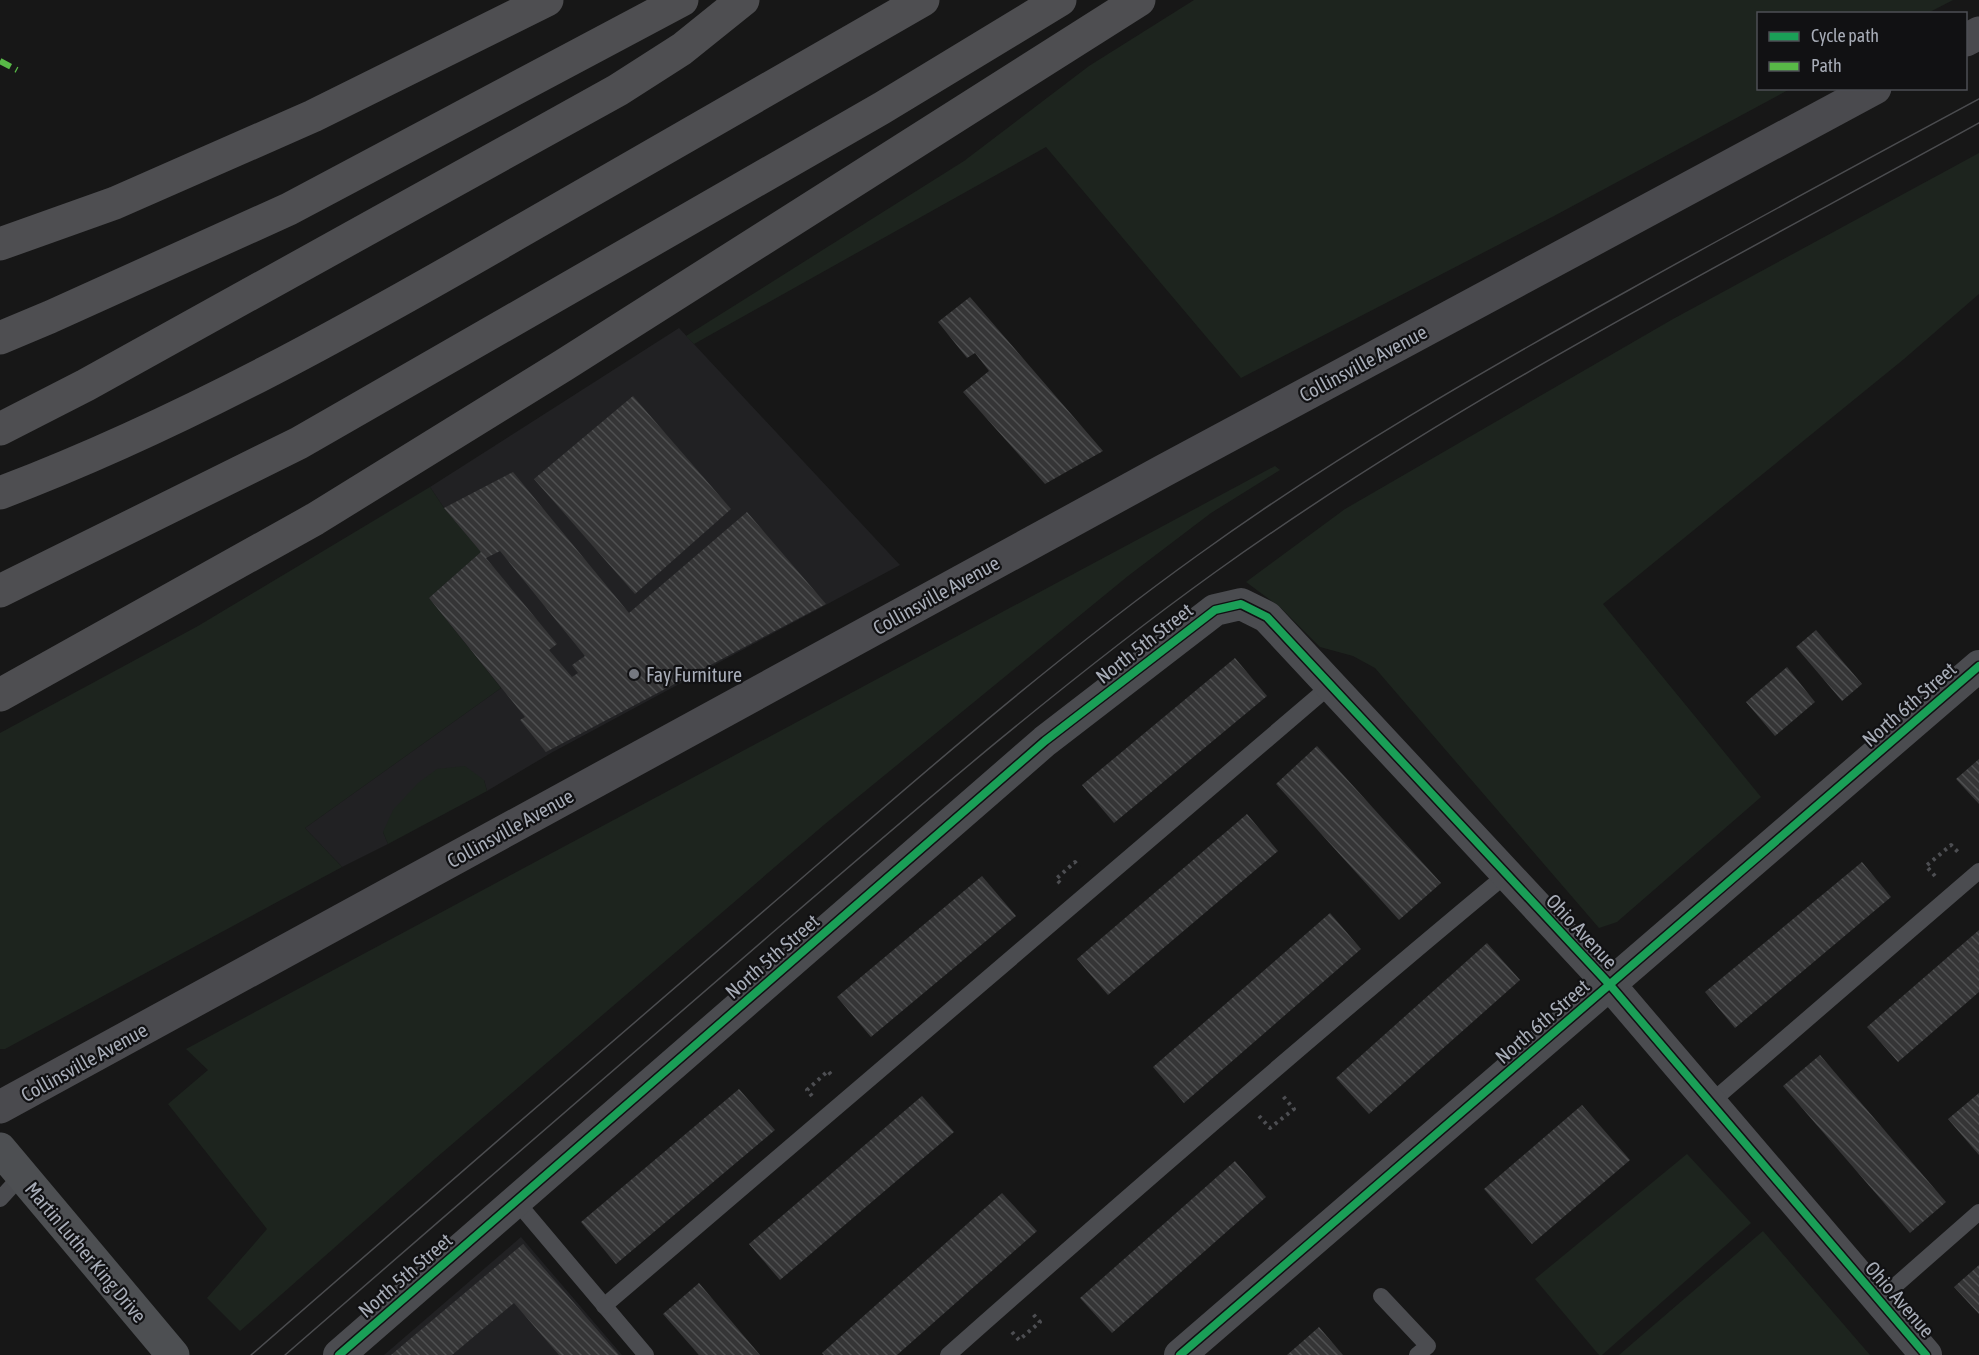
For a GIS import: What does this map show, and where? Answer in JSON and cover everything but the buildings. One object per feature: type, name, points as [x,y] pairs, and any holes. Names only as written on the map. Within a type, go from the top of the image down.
[{"type":"highway","points":[[0,244],[115,202],[313,116],[547,0]]},
{"type":"highway","points":[[0,338],[289,209],[682,0]]},
{"type":"highway","points":[[0,429],[96,380],[618,90],[682,49],[743,0]]},
{"type":"highway","points":[[0,493],[210,402],[381,311],[923,0]]},
{"type":"highway","points":[[0,591],[299,443],[882,108],[1060,0]]},
{"type":"highway","points":[[0,695],[325,513],[564,365],[1139,0]]},
{"type":"highway","points":[[0,685],[65,657]]},
{"type":"main road","name":"Collinsville Avenue","points":[[0,1107],[1153,476],[1871,90]]},
{"type":"main road","name":"Martin Luther King Drive","points":[[0,1149],[173,1355]]},
{"type":"street","name":"Ohio Avenue","points":[[1240,604],[1267,617],[1610,985],[1926,1355]]},
{"type":"street","name":"North 5th Street","points":[[339,1355],[1045,741],[1190,627],[1215,610],[1240,604]]},
{"type":"street","name":"North 6th Street","points":[[1180,1355],[1979,666]]},
{"type":"lane","points":[[604,1306],[1331,685]]},
{"type":"lane","points":[[1710,1103],[1979,871]]},
{"type":"lane","points":[[948,1355],[1144,1182],[1507,874]]},
{"type":"lane","points":[[0,1199],[22,1175]]},
{"type":"lane","points":[[516,1201],[646,1355]]},
{"type":"lane","points":[[1879,1300],[1979,1212]]},
{"type":"lane","points":[[1382,1296],[1428,1346],[1417,1355]]},
{"type":"shaded area","points":[[1194,0],[1953,0],[1930,12],[1757,12],[1757,90],[1788,90],[1554,216],[1241,378],[1046,147],[694,344],[686,336],[964,161],[1089,66]]},
{"type":"shaded area","points":[[1979,153],[1979,294],[1904,359],[1603,604],[1761,797],[1617,922],[1599,928],[1375,668],[1353,656],[1320,647],[1281,608],[1246,582],[1345,509],[1673,319]]},
{"type":"shaded area","points":[[679,328],[900,565],[551,753],[487,791],[484,780],[383,832],[388,844],[342,867],[305,828],[501,688],[429,598],[444,508],[430,487]]},
{"type":"shaded area","points":[[1275,466],[1280,470],[1211,513],[1128,576],[825,824],[436,1158],[240,1331],[207,1298],[267,1229],[168,1104],[208,1070],[186,1049]]},
{"type":"shaded area","points":[[430,487],[444,508],[481,552],[429,598],[501,688],[305,828],[342,867],[5,1049],[0,1049],[0,733],[198,626]]},
{"type":"shaded area","points":[[465,766],[484,780],[487,791],[388,844],[383,832],[393,810],[418,783],[437,769]]},
{"type":"shaded area","points":[[1687,1154],[1751,1223],[1602,1355],[1599,1355],[1535,1279]]},
{"type":"shaded area","points":[[1763,1231],[1870,1355],[1619,1355]]},
{"type":"shaded area","points":[[521,1237],[622,1355],[384,1355]]},
{"type":"tram line","points":[[251,1355],[929,769],[1088,638],[1198,555],[1302,483],[1409,416],[1716,242],[1979,99]]},
{"type":"tram line","points":[[285,1355],[935,794],[1044,703],[1214,573],[1305,510],[1494,392],[1979,123]]},
{"type":"marked path","points":[[0,61],[17,70]]},
{"type":"cycle path","points":[[339,1355],[1045,741],[1215,610],[1241,604],[1267,617],[1610,985],[1926,1355]]},
{"type":"cycle path","points":[[1180,1355],[1979,666]]},
{"type":"place","name":"Fay Furniture","points":[[634,674]]}]
